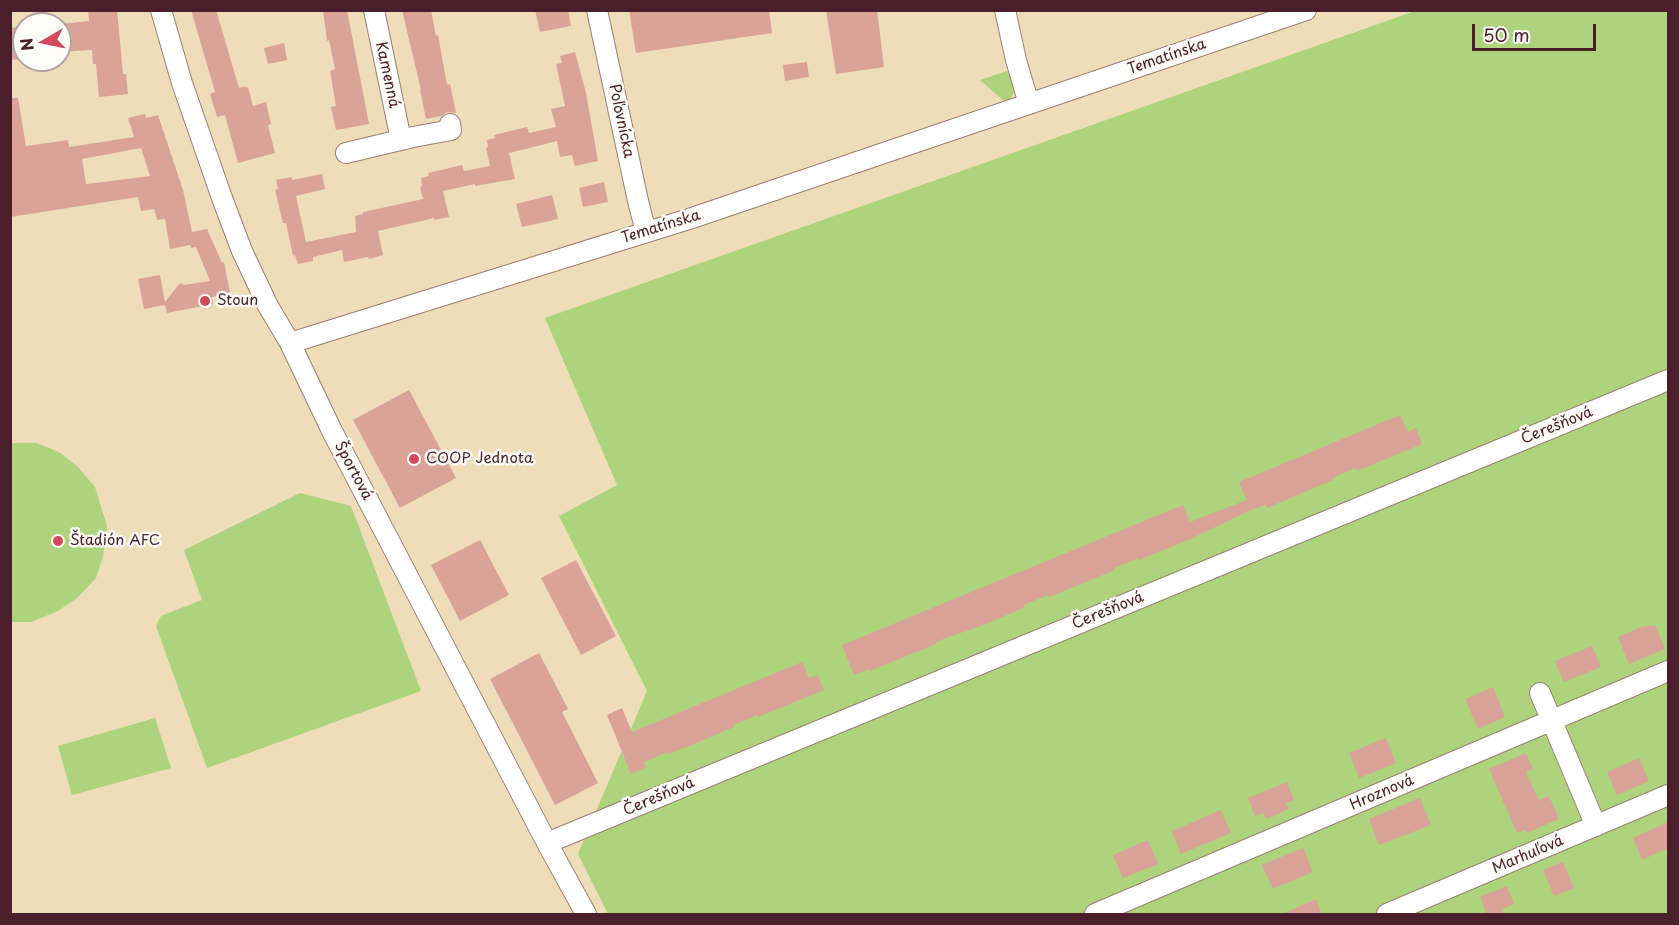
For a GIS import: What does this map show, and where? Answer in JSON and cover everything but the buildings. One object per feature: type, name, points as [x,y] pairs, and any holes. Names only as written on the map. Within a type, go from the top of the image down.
[{"type":"street","name":"Športová","points":[[161,10],[197,126],[242,251],[332,431],[586,915]]},
{"type":"street","name":"Kamenná","points":[[374,10],[401,140]]},
{"type":"street","name":"Poľovnícka","points":[[597,10],[646,232]]},
{"type":"street","points":[[1005,10],[1029,104]]},
{"type":"street","name":"Tematínska","points":[[290,343],[700,215],[1306,10]]},
{"type":"street","points":[[346,153],[451,130],[450,124]]},
{"type":"street","name":"Čerešňová","points":[[547,843],[1668,381]]},
{"type":"street","name":"Hroznová","points":[[1095,915],[1668,671]]},
{"type":"street","points":[[1540,693],[1596,826]]},
{"type":"street","name":"Marhuľová","points":[[1387,915],[1668,795]]},
{"type":"green space","points":[[1415,11],[1668,11],[1668,914],[608,914],[578,854],[647,691],[559,516],[617,485],[545,318]]},
{"type":"green space","points":[[1007,71],[1013,76],[1015,91],[1010,99],[1004,101],[980,80]]},
{"type":"green space","name":"Štadión AFC","points":[[11,443],[37,443],[59,452],[78,467],[95,487],[107,526],[103,556],[96,578],[77,598],[58,611],[31,622],[11,622]]},
{"type":"green space","points":[[300,493],[351,506],[421,691],[207,768],[156,626],[161,616],[202,600],[184,550]]},
{"type":"green space","points":[[155,718],[171,768],[72,795],[58,746]]},
{"type":"place","name":"Stoun","points":[[205,301]]},
{"type":"place","name":"COOP Jednota","points":[[414,459]]},
{"type":"place","name":"Štadión AFC","points":[[58,541]]}]
